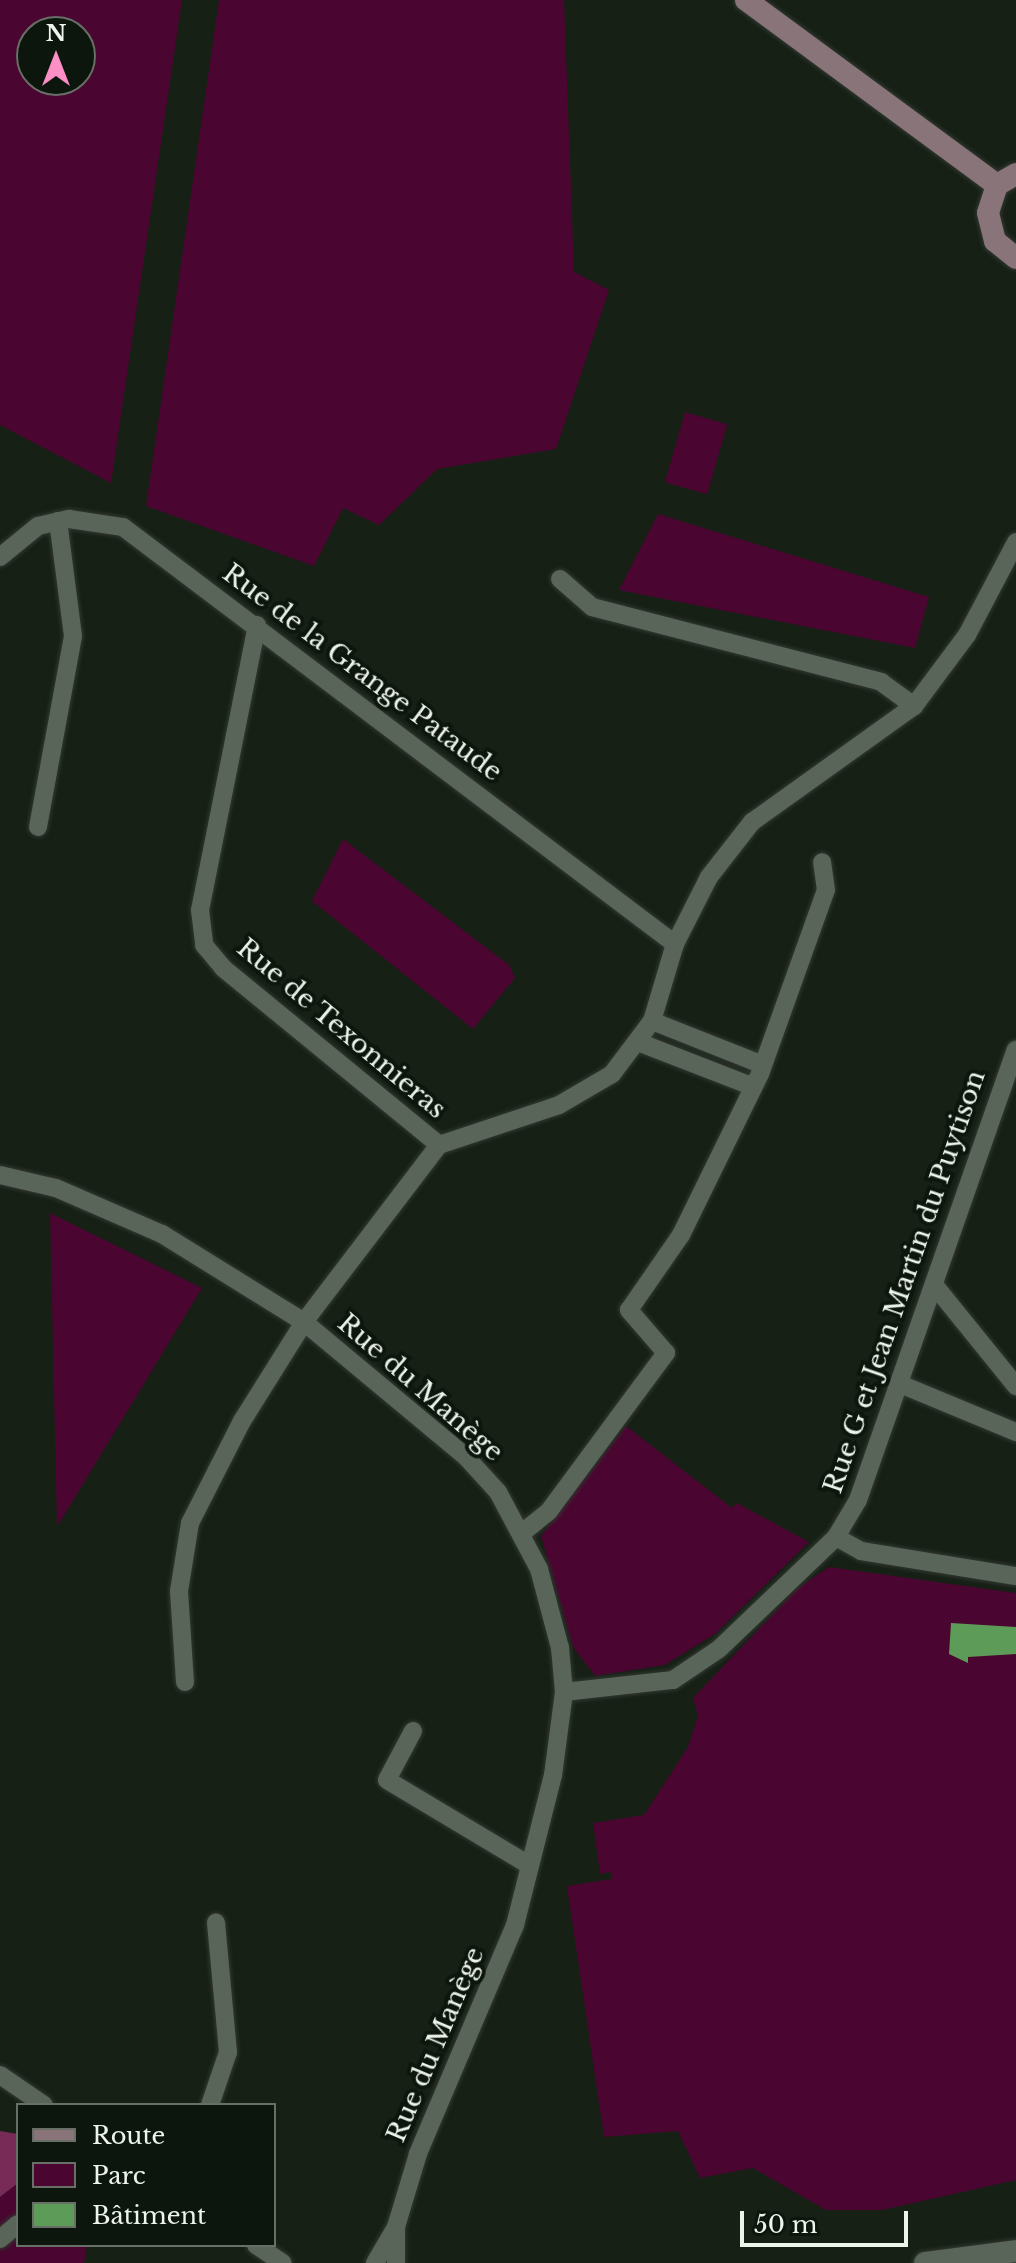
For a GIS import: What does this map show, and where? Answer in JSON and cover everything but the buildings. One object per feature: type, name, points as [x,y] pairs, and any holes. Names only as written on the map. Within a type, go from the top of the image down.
[{"type":"main road","points":[[746,0],[1007,179],[989,227],[1016,258]]},
{"type":"street","points":[[0,557],[38,526],[58,521],[73,636],[38,827]]},
{"type":"street","name":"Rue de la Grange Pataude","points":[[58,521],[123,527],[257,625],[675,944]]},
{"type":"street","points":[[185,1682],[179,1591],[190,1523],[242,1421],[304,1322],[439,1145],[559,1105],[612,1074],[652,1021],[675,944],[709,877],[752,822],[914,706],[967,635],[1016,542]]},
{"type":"street","points":[[560,579],[592,607],[881,682],[914,706]]},
{"type":"street","name":"Rue de Texonnieras","points":[[257,625],[200,910],[204,945],[223,968],[439,1145]]},
{"type":"street","points":[[522,1533],[549,1511],[666,1353],[629,1310],[681,1235],[754,1087],[826,890],[822,862]]},
{"type":"street","points":[[652,1021],[763,1065]]},
{"type":"street","points":[[638,1042],[754,1087]]},
{"type":"street","name":"Rue G et Jean Martin du Puytison","points":[[564,1692],[673,1680],[719,1649],[836,1537],[858,1500],[1016,1050]]},
{"type":"street","name":"Rue du Manège","points":[[0,1175],[56,1188],[162,1234],[304,1322],[467,1458],[522,1533],[550,1605],[564,1692],[553,1775],[515,1925],[418,2154],[396,2227],[375,2263]]},
{"type":"street","points":[[935,1286],[1016,1386]]},
{"type":"street","points":[[900,1384],[1016,1432]]},
{"type":"street","points":[[836,1537],[861,1551],[1016,1576]]},
{"type":"street","points":[[413,1731],[387,1780],[529,1865]]},
{"type":"street","points":[[211,2103],[228,2052],[216,1923]]},
{"type":"street","points":[[0,2075],[41,2103]]},
{"type":"street","points":[[0,2239],[16,2226]]},
{"type":"street","name":"Rue du Manège","points":[[396,2227],[396,2263]]},
{"type":"street","points":[[259,2247],[283,2263]]},
{"type":"street","points":[[925,2263],[1016,2251]]},
{"type":"green space","points":[[0,0],[182,0],[111,483],[0,425]]},
{"type":"green space","points":[[219,0],[564,0],[574,272],[609,290],[556,449],[437,469],[379,525],[343,508],[314,566],[146,506]]},
{"type":"green space","points":[[685,412],[727,424],[707,494],[665,482]]},
{"type":"green space","points":[[658,514],[929,597],[915,648],[619,590]]},
{"type":"green space","points":[[343,839],[509,965],[515,978],[473,1029],[312,901]]},
{"type":"green space","points":[[50,1213],[202,1288],[57,1527]]},
{"type":"green space","points":[[626,1426],[732,1508],[737,1503],[809,1542],[715,1634],[665,1665],[595,1676],[573,1647],[541,1536]]},
{"type":"green space","points":[[829,1567],[1016,1593],[1016,2180],[882,2210],[826,2210],[753,2168],[700,2178],[678,2131],[604,2137],[567,1886],[612,1879],[611,1872],[600,1874],[593,1823],[644,1815],[688,1747],[698,1715],[693,1698],[798,1588]]},
{"type":"green space","points":[[16,2185],[16,2247],[87,2247],[84,2263],[0,2263],[0,2197]]},
{"type":"shaded area","points":[[0,2131],[16,2134],[16,2185],[0,2197]]}]
